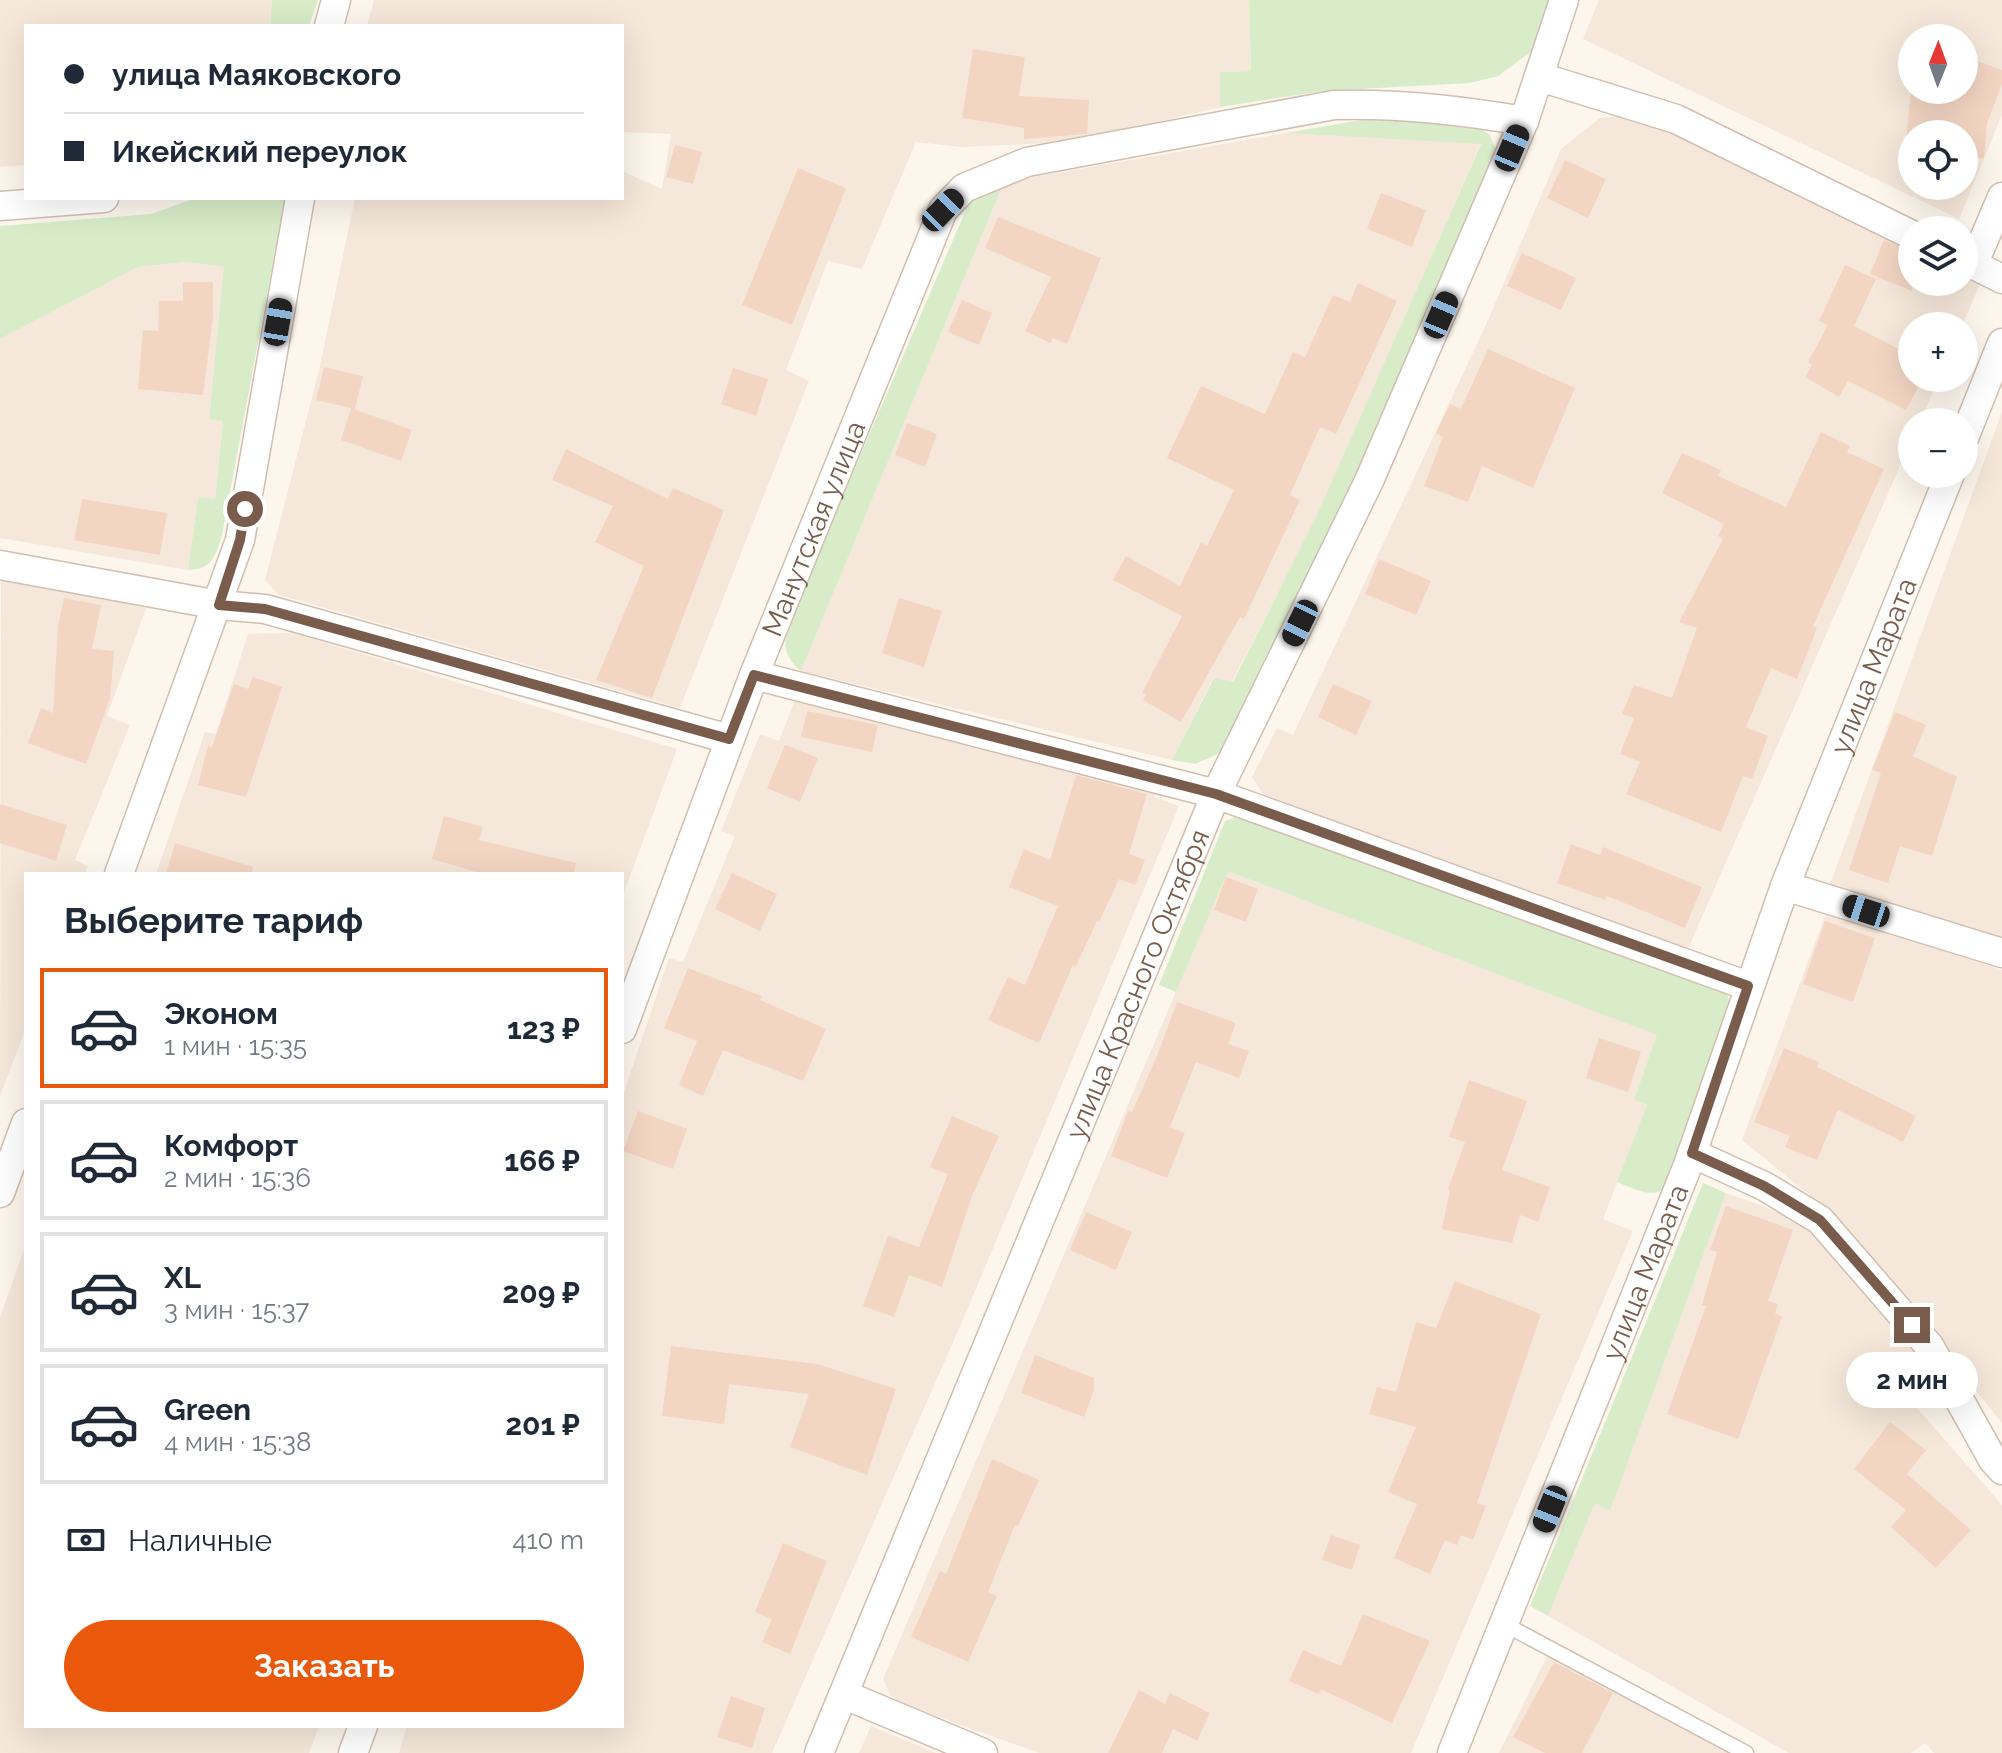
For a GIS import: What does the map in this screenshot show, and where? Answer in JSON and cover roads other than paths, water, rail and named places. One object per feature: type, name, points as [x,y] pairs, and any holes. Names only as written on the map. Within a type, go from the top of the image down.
[{"type":"street","points":[[330,24],[336,0]]},
{"type":"street","name":"улица Красного Октября","points":[[819,1753],[1216,794],[1369,481],[1524,121],[1564,0]]},
{"type":"street","points":[[1540,77],[1676,119],[1898,228]]},
{"type":"street","name":"Манутская улица","points":[[624,1024],[754,675],[943,210],[964,188],[1027,162],[1334,105],[1381,104],[1454,110],[1524,121]]},
{"type":"street","points":[[1978,244],[2002,197]]},
{"type":"street","points":[[0,206],[78,200]]},
{"type":"street","points":[[120,872],[240,540],[300,200]]},
{"type":"street","points":[[1978,267],[2002,279]]},
{"type":"street","points":[[1976,408],[2002,343]]},
{"type":"street","name":"улица Марата","points":[[1452,1753],[1692,1153],[1785,886],[1944,488]]},
{"type":"street","points":[[0,565],[219,605],[265,609],[729,739]]},
{"type":"street","points":[[754,675],[1216,794],[1748,986]]},
{"type":"street","points":[[1785,886],[2002,953]]},
{"type":"street","points":[[0,1193],[24,1128]]},
{"type":"street","points":[[1692,1153],[1764,1186],[1820,1220],[1930,1347],[1993,1460],[2002,1470]]},
{"type":"street","points":[[845,1695],[983,1753]]},
{"type":"street","points":[[353,1753],[362,1728]]},
{"type":"lane","points":[[1504,1624],[1746,1753]]}]
